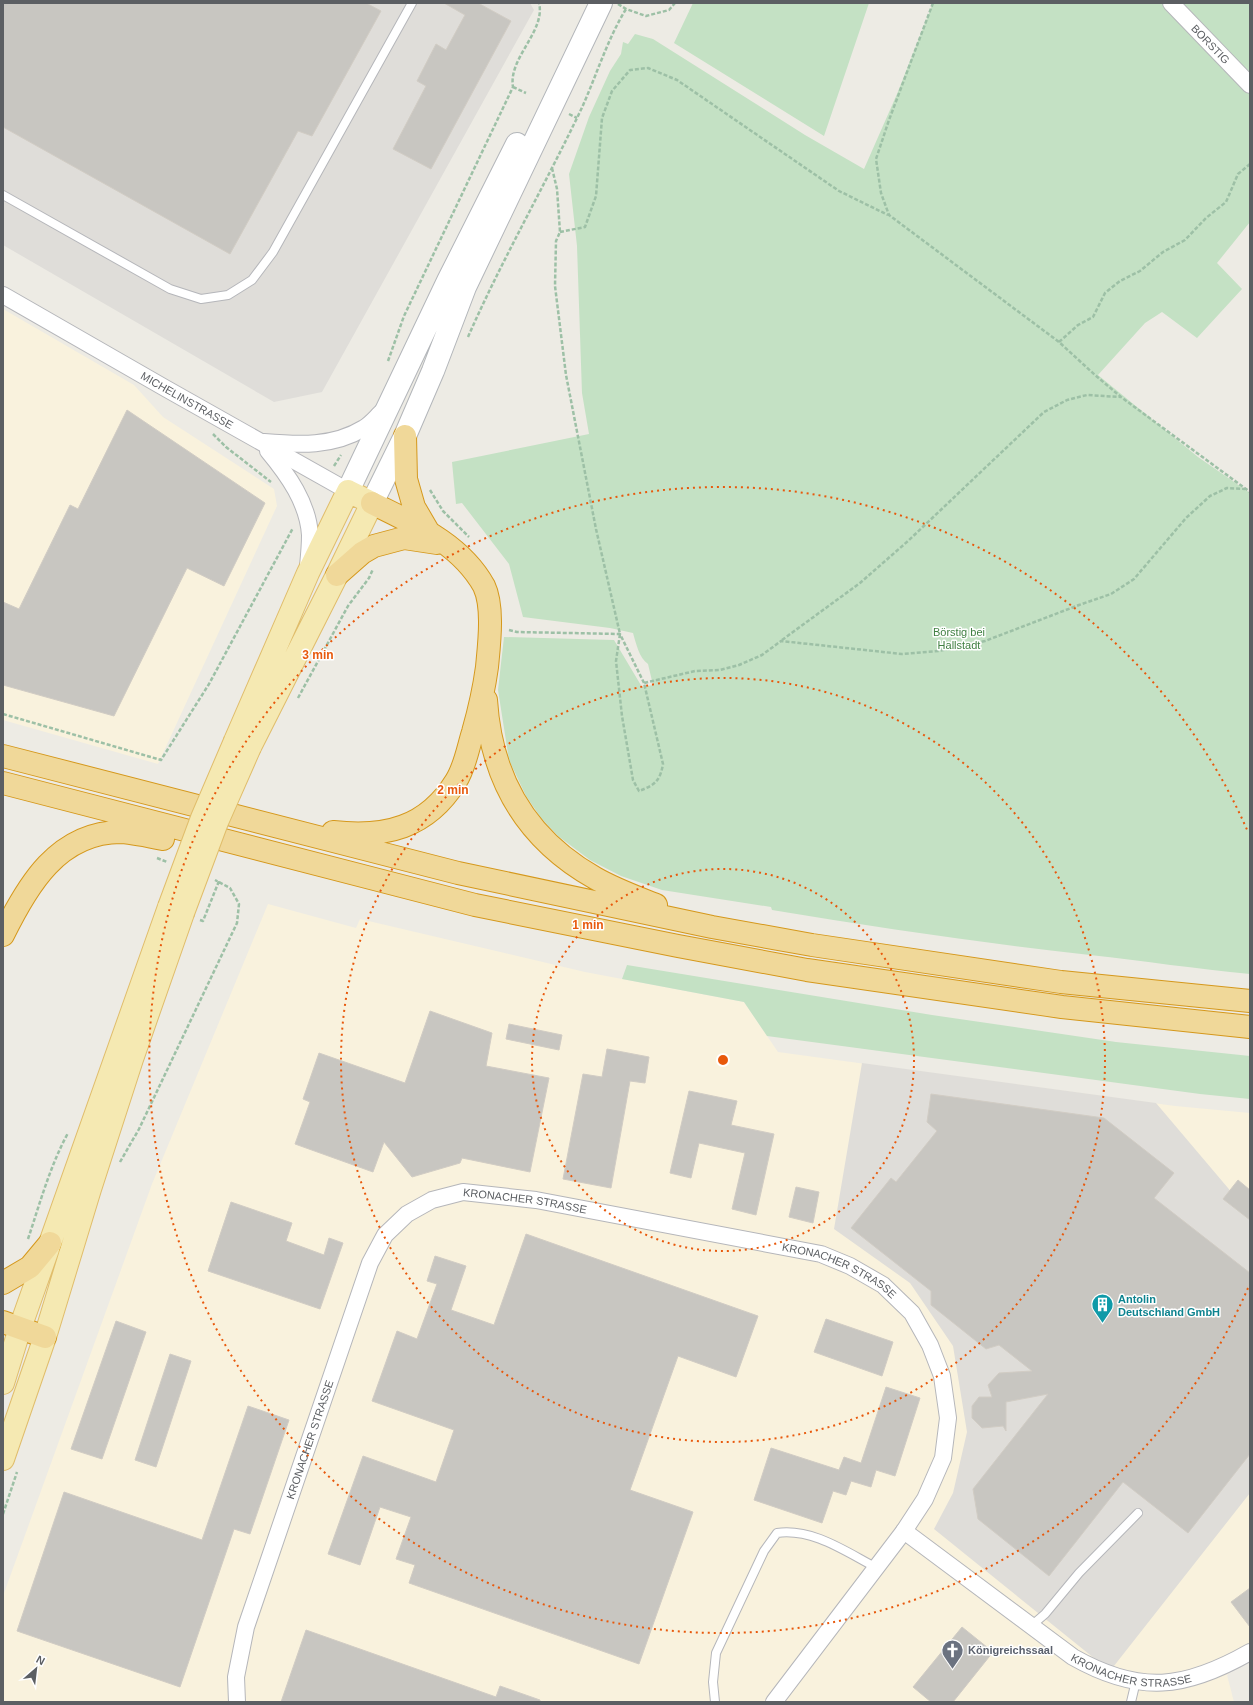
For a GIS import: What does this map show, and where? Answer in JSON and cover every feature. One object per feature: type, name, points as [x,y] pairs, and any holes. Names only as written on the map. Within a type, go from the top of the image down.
[{"type":"highway","points":[[405,436],[406,479],[414,507],[428,531]]},
{"type":"highway","points":[[268,826],[337,833],[370,834],[394,830],[423,817],[446,795],[456,781],[463,766],[485,681],[488,651],[489,604],[485,588],[464,558],[428,531],[372,503]]},
{"type":"highway","points":[[337,575],[362,553],[374,546],[404,538],[446,545]]},
{"type":"highway","points":[[485,681],[488,725],[492,748],[498,766],[519,810],[537,832],[561,855],[596,879],[619,890],[712,927]]},
{"type":"highway","points":[[3,756],[268,826],[458,873],[712,927],[812,945],[1061,982],[1250,1001]]},
{"type":"highway","points":[[3,783],[475,905],[678,946],[807,970],[1062,1007],[1250,1027]]},
{"type":"highway","points":[[3,935],[16,909],[38,875],[59,854],[71,845],[85,839],[103,834],[119,832],[138,833],[177,842],[228,842]]},
{"type":"highway","points":[[3,1283],[30,1267],[50,1243]]},
{"type":"highway","points":[[12,1325],[45,1337]]},
{"type":"main road","points":[[3,1459],[45,1337],[132,1058],[185,914],[242,744],[308,573],[448,281],[587,3]]},
{"type":"main road","points":[[242,744],[337,575],[405,436],[433,370],[465,287],[601,3]]},
{"type":"main road","name":"MICHELINSTRASSE","points":[[348,491],[372,503]]},
{"type":"main road","points":[[3,1383],[12,1325],[50,1243],[185,914]]},
{"type":"street","name":"BORSTIG","points":[[1171,3],[1250,85]]},
{"type":"street","name":"MICHELINSTRASSE","points":[[3,294],[348,491]]},
{"type":"street","points":[[260,442],[321,444],[342,439],[365,427],[390,403]]},
{"type":"street","points":[[260,442],[279,464],[296,488],[303,507],[310,535],[308,573]]},
{"type":"street","name":"KRONACHER STRASSE","points":[[237,1702],[236,1677],[246,1627],[370,1263],[385,1235],[408,1214],[432,1200],[463,1192],[536,1200],[821,1254],[850,1266],[883,1285],[912,1313],[930,1345],[942,1376],[948,1418],[943,1458],[925,1499],[904,1531],[774,1702]]},
{"type":"street","name":"KRONACHER STRASSE","points":[[904,1531],[1073,1657],[1091,1667],[1124,1679],[1147,1683],[1168,1683],[1199,1677],[1229,1664],[1250,1652]]},
{"type":"lane","points":[[3,195],[170,289],[201,299],[228,295],[252,280],[273,252],[412,3]]},
{"type":"lane","points":[[1031,1626],[1045,1614],[1079,1573],[1138,1513]]},
{"type":"lane","points":[[715,1702],[713,1682],[716,1653],[764,1551],[777,1533],[790,1531],[825,1540],[877,1568]]},
{"type":"lane","points":[[1131,1702],[1136,1681]]},
{"type":"path","points":[[386,366],[404,316],[513,87],[512,79],[517,64],[538,21],[540,10],[539,3]]},
{"type":"path","points":[[616,3],[626,9],[646,16],[669,10],[676,3]]},
{"type":"path","points":[[888,215],[881,193],[876,159],[888,120],[933,3]]},
{"type":"path","points":[[466,341],[487,293],[577,118],[618,22],[626,9]]},
{"type":"path","points":[[560,232],[585,227],[596,196],[602,118],[612,91],[630,70],[648,68],[677,80],[839,191],[888,215],[1058,342],[1121,397],[1250,492]]},
{"type":"path","points":[[513,87],[526,93]]},
{"type":"path","points":[[564,111],[577,118]]},
{"type":"path","points":[[1058,342],[1078,325],[1093,317],[1105,293],[1120,281],[1140,271],[1164,252],[1185,240],[1206,218],[1226,202],[1238,174],[1250,164]]},
{"type":"path","points":[[552,168],[557,189],[560,232],[556,241],[555,286],[566,375],[596,529],[620,634],[644,683],[663,764],[661,776],[656,782],[650,787],[639,791],[632,774],[622,716],[616,661],[620,634]]},
{"type":"path","points":[[644,683],[696,671],[720,670],[740,665],[762,655],[860,583],[1044,412],[1067,400],[1087,395],[1121,397]]},
{"type":"path","points":[[209,431],[226,447],[274,484]]},
{"type":"path","points":[[781,641],[902,654],[940,651],[985,641],[1079,604],[1111,594],[1134,579],[1186,518],[1210,496],[1228,488],[1245,489]]},
{"type":"path","points":[[3,714],[162,760],[209,684],[296,523],[296,530]]},
{"type":"path","points":[[517,632],[620,634]]},
{"type":"path","points":[[156,858],[168,863]]},
{"type":"path","points":[[117,1166],[139,1129],[224,953],[236,923],[239,904],[230,888],[211,879]]},
{"type":"path","points":[[185,914],[218,881]]},
{"type":"shaded area","points":[[3,3],[530,3],[534,10],[322,392],[274,402],[3,245]]},
{"type":"shaded area","points":[[3,309],[134,385],[163,417],[274,489],[277,506],[158,764],[3,720]]},
{"type":"shaded area","points":[[268,904],[356,928],[360,919],[585,972],[744,1002],[778,1052],[1175,1106],[1250,1113],[1250,1655],[1227,1675],[1234,1702],[3,1702],[3,1596],[152,1184]]},
{"type":"shaded area","name":"Antolin Deutschland GmbH","points":[[862,1063],[1156,1103],[1250,1214],[1250,1493],[1110,1671],[934,1529],[953,1493],[967,1432],[953,1346],[910,1283],[834,1229]]},
{"type":"green space","points":[[693,3],[869,3],[824,136],[674,43]]},
{"type":"green space","name":"Börstig bei Hallstadt","points":[[933,3],[1250,3],[1250,222],[1217,263],[1242,289],[1197,338],[1162,312],[1145,323],[1098,375],[1198,457],[1250,493],[1250,974],[931,935],[772,910],[771,907],[662,890],[621,876],[590,860],[558,836],[541,818],[526,796],[509,760],[498,690],[504,637],[614,640],[642,687],[653,685],[648,664],[640,654],[633,633],[610,628],[523,617],[509,564],[462,503],[456,504],[452,462],[589,434],[582,393],[577,246],[569,174],[589,117],[610,71],[621,54],[623,42],[628,44],[635,34],[653,39],[805,135],[864,169],[897,94]]},
{"type":"green space","points":[[627,965],[932,1015],[1116,1042],[1250,1056],[1250,1099],[1200,1094],[767,1036],[744,1002],[622,979]]},
{"type":"building","points":[[3,3],[366,3],[381,11],[312,136],[298,131],[230,254],[3,127]]},
{"type":"building","points":[[444,3],[478,3],[511,21],[431,169],[393,149],[426,86],[417,81],[436,44],[446,50],[465,15]]},
{"type":"building","points":[[127,410],[265,503],[224,586],[187,568],[114,716],[3,685],[3,602],[19,609],[70,505],[78,509]]},
{"type":"building","points":[[430,1011],[492,1033],[486,1066],[549,1078],[530,1172],[462,1158],[460,1163],[412,1177],[384,1142],[373,1172],[295,1144],[310,1102],[303,1099],[319,1053],[405,1083]]},
{"type":"building","points":[[509,1024],[562,1035],[559,1050],[506,1039]]},
{"type":"building","points":[[607,1049],[649,1057],[645,1083],[630,1081],[611,1188],[563,1179],[583,1074],[602,1077]]},
{"type":"building","points":[[689,1091],[737,1101],[731,1125],[774,1134],[756,1215],[732,1209],[745,1153],[699,1143],[691,1178],[670,1173]]},
{"type":"building","name":"Antolin Deutschland GmbH","points":[[931,1094],[1104,1118],[1174,1173],[1154,1198],[1250,1273],[1250,1454],[1188,1533],[1123,1482],[1049,1576],[978,1519],[973,1489],[1048,1394],[1006,1402],[1006,1431],[1003,1426],[982,1428],[972,1418],[972,1406],[979,1397],[992,1397],[988,1385],[999,1373],[1032,1371],[999,1345],[986,1349],[931,1305],[931,1291],[851,1228],[891,1178],[896,1182],[937,1131],[927,1122]]},
{"type":"building","points":[[1238,1180],[1250,1190],[1250,1220],[1223,1199]]},
{"type":"building","points":[[796,1187],[819,1192],[813,1223],[789,1217]]},
{"type":"building","points":[[231,1202],[292,1223],[286,1241],[324,1255],[329,1238],[343,1243],[320,1309],[208,1271]]},
{"type":"building","points":[[526,1234],[758,1316],[736,1377],[678,1356],[630,1490],[693,1512],[639,1664],[409,1583],[415,1565],[396,1559],[411,1517],[380,1507],[360,1565],[328,1554],[363,1456],[436,1482],[454,1430],[372,1401],[397,1331],[417,1339],[437,1284],[427,1281],[435,1256],[466,1266],[451,1310],[494,1325]]},
{"type":"building","points":[[826,1319],[893,1342],[882,1376],[814,1352]]},
{"type":"building","points":[[116,1321],[146,1332],[102,1459],[71,1449]]},
{"type":"building","points":[[170,1354],[191,1361],[156,1467],[135,1460]]},
{"type":"building","points":[[886,1387],[920,1398],[895,1476],[876,1470],[871,1487],[851,1481],[846,1495],[833,1491],[822,1523],[754,1500],[771,1448],[839,1470],[844,1457],[861,1463]]},
{"type":"building","points":[[248,1406],[289,1420],[250,1534],[234,1529],[180,1687],[17,1631],[64,1492],[202,1540]]},
{"type":"building","points":[[1250,1588],[1250,1627],[1231,1602]]},
{"type":"building","name":"Königreichssaal","points":[[962,1627],[993,1652],[953,1702],[931,1702],[913,1687]]},
{"type":"building","points":[[306,1630],[496,1697],[500,1686],[540,1700],[540,1702],[281,1702]]},
{"type":"place","name":"Antolin Deutschland GmbH","points":[[1103,1324]]},
{"type":"place","name":"Königreichssaal","points":[[953,1670]]}]
